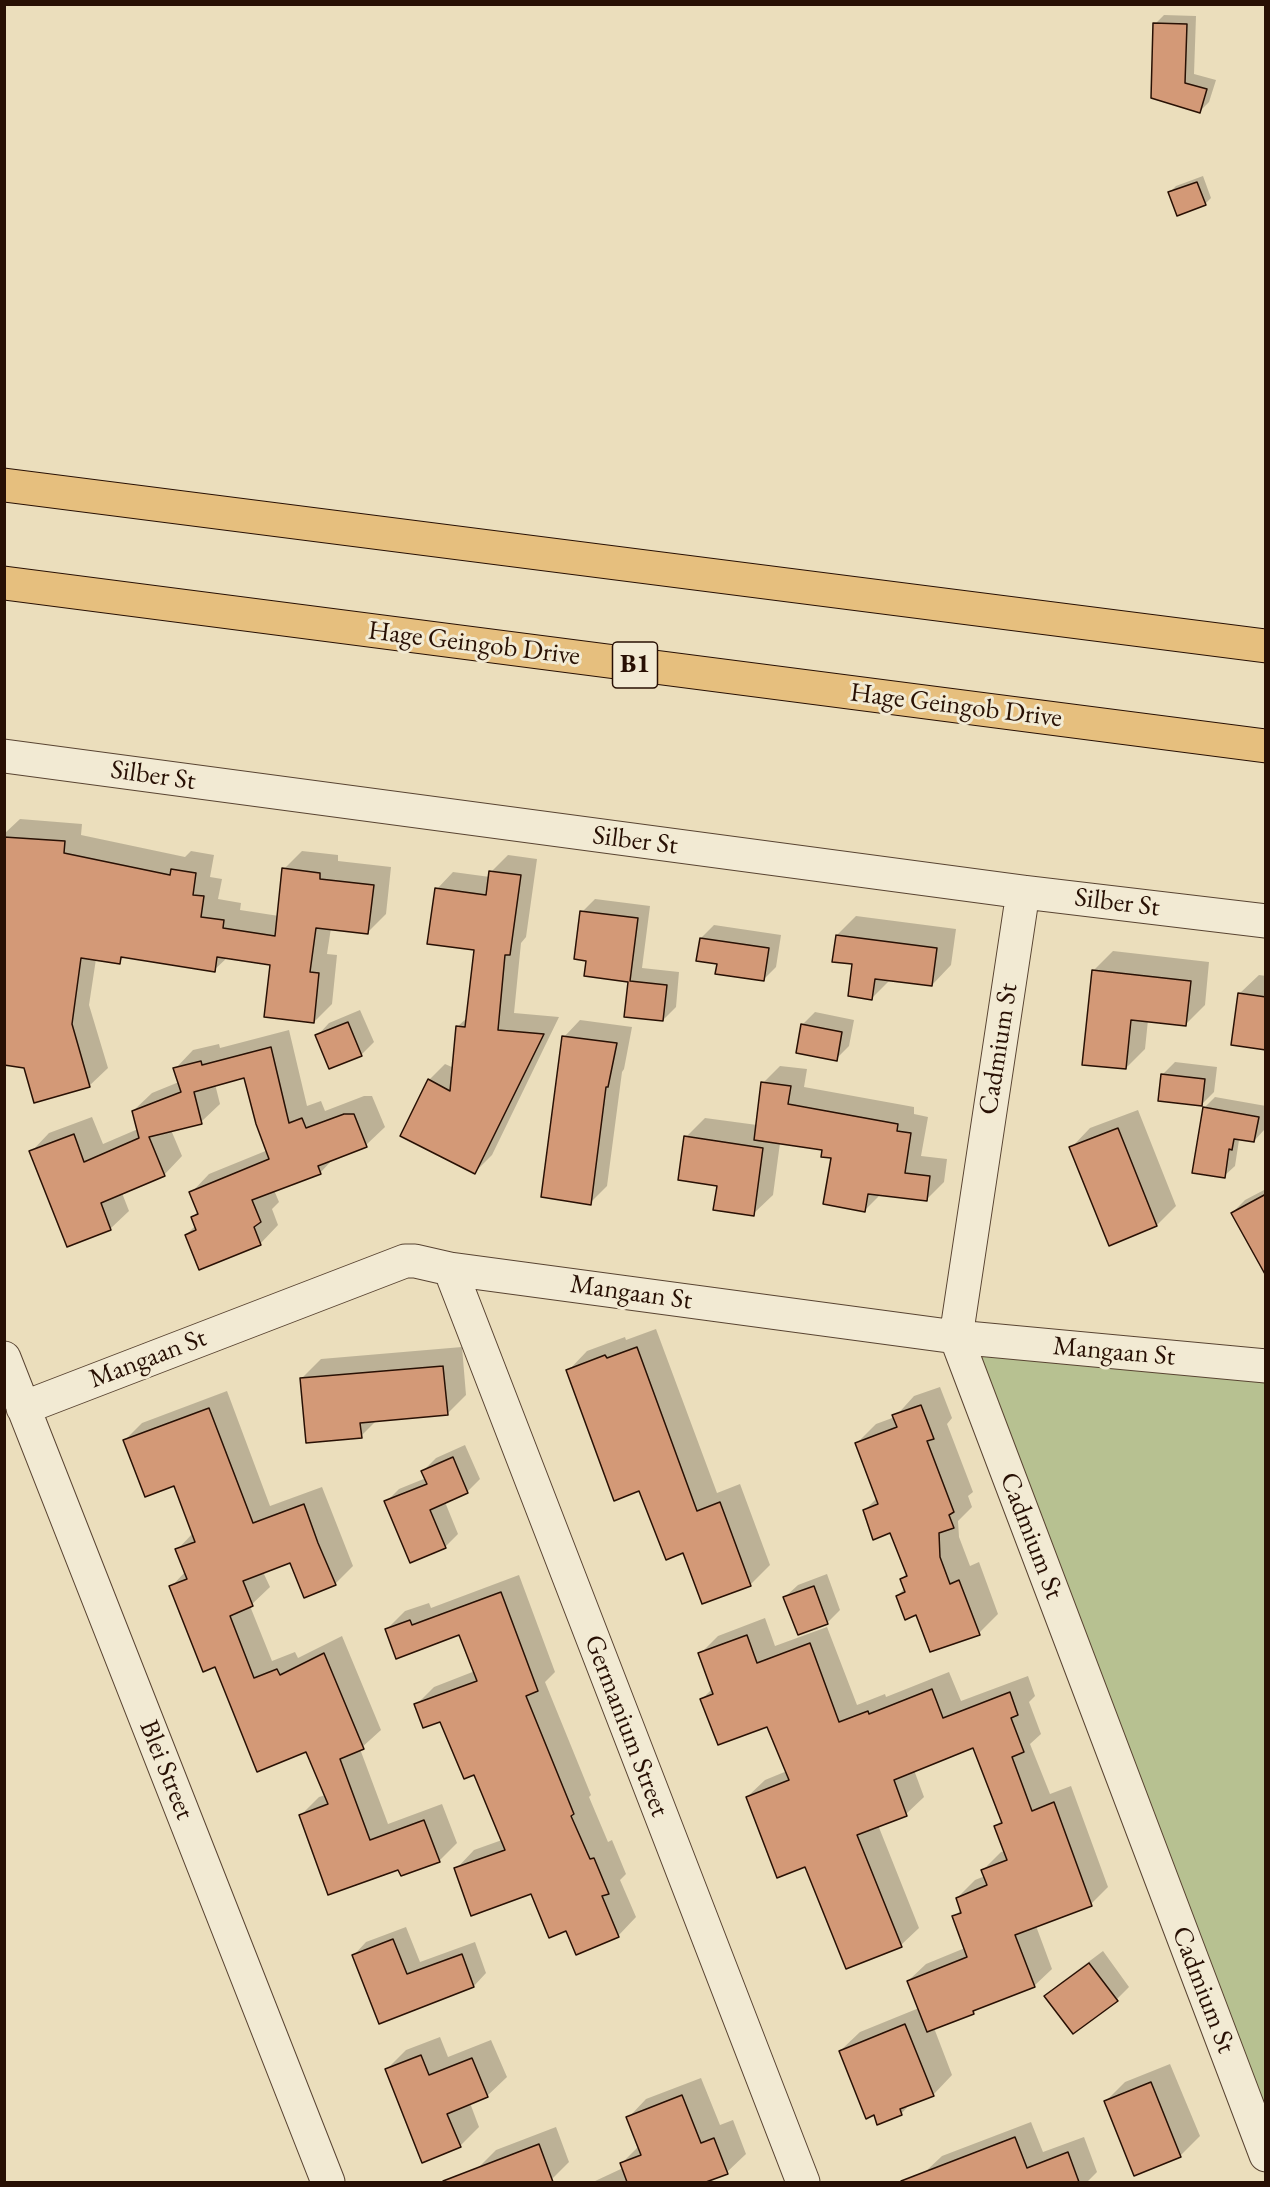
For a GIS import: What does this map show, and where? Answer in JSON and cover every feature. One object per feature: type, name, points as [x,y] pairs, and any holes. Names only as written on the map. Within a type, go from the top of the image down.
[{"type":"highway","points":[[4,485],[1266,646]]},
{"type":"highway","name":"Hage Geingob Drive","points":[[4,583],[1266,746]]},
{"type":"street","name":"Silber St","points":[[4,756],[1023,892],[1266,921]]},
{"type":"street","name":"Cadmium St","points":[[1023,892],[956,1337],[1266,2155]]},
{"type":"street","name":"Mangaan St","points":[[23,1408],[395,1263],[415,1261],[450,1269],[956,1337],[1266,1366]]},
{"type":"street","name":"Germanium Street","points":[[450,1269],[803,2182]]},
{"type":"street","name":"Blei Street","points":[[4,1358],[328,2182]]},
{"type":"green space","points":[[956,1337],[1265,1366],[1265,2155]]},
{"type":"building","points":[[1153,23],[1187,24],[1185,83],[1207,89],[1200,113],[1151,98]]},
{"type":"building","points":[[1197,182],[1206,205],[1177,216],[1168,192]]},
{"type":"building","points":[[4,837],[65,841],[64,853],[170,875],[171,869],[196,873],[193,895],[204,896],[201,917],[224,920],[223,928],[275,936],[282,868],[320,873],[320,879],[374,885],[368,934],[316,928],[310,972],[319,973],[314,1023],[264,1017],[270,965],[217,957],[215,972],[121,957],[120,964],[81,958],[72,1024],[90,1087],[34,1103],[24,1068],[4,1065]]},
{"type":"building","points":[[489,871],[521,875],[510,955],[505,955],[498,1030],[544,1034],[475,1174],[400,1136],[428,1079],[450,1091],[456,1026],[465,1027],[474,950],[427,944],[435,888],[486,895]]},
{"type":"building","points":[[580,911],[638,918],[630,981],[667,985],[663,1021],[624,1017],[628,982],[584,976],[586,961],[574,959]]},
{"type":"building","points":[[836,935],[937,948],[932,986],[875,979],[872,1000],[848,996],[852,964],[832,962]]},
{"type":"building","points":[[700,938],[769,948],[764,981],[715,974],[717,964],[696,961]]},
{"type":"building","points":[[1092,970],[1191,981],[1186,1026],[1131,1020],[1126,1069],[1082,1065]]},
{"type":"building","points":[[1238,993],[1266,997],[1266,1050],[1231,1045]]},
{"type":"building","points":[[348,1022],[362,1056],[329,1069],[315,1035]]},
{"type":"building","points":[[801,1024],[842,1032],[837,1061],[796,1053]]},
{"type":"building","points":[[562,1036],[617,1043],[608,1087],[606,1087],[591,1205],[541,1197]]},
{"type":"building","points":[[271,1047],[289,1123],[302,1118],[306,1128],[344,1114],[354,1114],[367,1147],[318,1166],[321,1174],[252,1200],[261,1222],[254,1227],[261,1245],[199,1270],[185,1235],[196,1230],[191,1217],[198,1214],[189,1192],[269,1159],[256,1124],[244,1078],[194,1092],[202,1124],[149,1137],[165,1176],[101,1203],[111,1230],[67,1247],[29,1151],[74,1134],[84,1162],[139,1138],[132,1111],[181,1092],[173,1068],[201,1061],[202,1065]]},
{"type":"building","points":[[1161,1074],[1205,1079],[1202,1106],[1158,1101]]},
{"type":"building","points":[[761,1082],[791,1086],[788,1104],[898,1124],[897,1131],[911,1133],[905,1173],[930,1176],[927,1201],[868,1194],[865,1212],[823,1204],[831,1158],[821,1157],[822,1150],[754,1140]]},
{"type":"building","points":[[1203,1107],[1259,1117],[1254,1142],[1234,1139],[1232,1150],[1229,1149],[1225,1178],[1192,1173]]},
{"type":"building","points":[[1118,1128],[1157,1226],[1109,1246],[1069,1147]]},
{"type":"building","points":[[684,1136],[763,1148],[754,1216],[713,1210],[717,1186],[678,1180]]},
{"type":"building","points":[[1266,1194],[1266,1276],[1231,1213]]},
{"type":"building","points":[[637,1347],[697,1511],[720,1502],[751,1586],[702,1604],[683,1553],[666,1560],[639,1491],[614,1501],[566,1370],[605,1355],[607,1358]]},
{"type":"building","points":[[443,1366],[448,1415],[360,1423],[362,1438],[306,1443],[300,1378]]},
{"type":"building","points":[[921,1405],[934,1439],[927,1441],[954,1512],[949,1515],[954,1528],[939,1533],[940,1557],[950,1584],[959,1580],[980,1635],[930,1652],[916,1615],[905,1620],[896,1596],[905,1592],[900,1579],[907,1576],[890,1533],[873,1540],[863,1510],[878,1504],[855,1443],[897,1427],[892,1415]]},
{"type":"building","points":[[209,1408],[253,1523],[304,1504],[336,1585],[304,1598],[290,1563],[243,1581],[253,1606],[230,1616],[254,1678],[277,1669],[280,1675],[324,1653],[364,1749],[340,1759],[370,1840],[424,1820],[440,1862],[401,1876],[398,1870],[328,1895],[299,1815],[328,1804],[306,1752],[257,1772],[215,1667],[203,1672],[169,1586],[187,1579],[175,1549],[195,1542],[174,1486],[145,1497],[123,1440]]},
{"type":"building","points":[[453,1457],[468,1493],[430,1510],[446,1548],[410,1563],[384,1501],[427,1484],[421,1471]]},
{"type":"building","points":[[814,1586],[828,1624],[798,1635],[783,1597]]},
{"type":"building","points":[[501,1592],[538,1691],[526,1696],[574,1814],[571,1816],[590,1859],[594,1858],[609,1894],[602,1896],[619,1937],[576,1955],[566,1931],[549,1938],[531,1894],[471,1916],[454,1868],[505,1850],[474,1775],[464,1779],[440,1722],[423,1728],[414,1704],[477,1681],[459,1635],[396,1659],[385,1629],[410,1620],[412,1625]]},
{"type":"building","points":[[747,1635],[757,1663],[810,1643],[839,1722],[868,1711],[869,1714],[932,1689],[943,1718],[1010,1692],[1018,1715],[1011,1718],[1024,1752],[1012,1757],[1032,1811],[1054,1802],[1092,1906],[1015,1935],[1035,1987],[927,2032],[907,1981],[967,1957],[952,1916],[961,1913],[956,1898],[987,1885],[981,1870],[1007,1860],[994,1826],[1002,1823],[973,1748],[894,1780],[907,1816],[857,1835],[902,1947],[846,1969],[805,1867],[777,1878],[746,1797],[789,1780],[767,1727],[718,1745],[700,1699],[713,1694],[698,1653]]},
{"type":"building","points":[[393,1939],[407,1974],[462,1954],[474,1987],[379,2024],[352,1955]]},
{"type":"building","points":[[1089,1963],[1118,2001],[1073,2034],[1044,1996]]},
{"type":"building","points":[[905,2024],[934,2096],[900,2109],[902,2115],[877,2125],[874,2115],[866,2119],[839,2051]]},
{"type":"building","points":[[421,2055],[429,2075],[472,2058],[488,2097],[447,2114],[461,2147],[422,2163],[385,2069]]},
{"type":"building","points":[[1151,2082],[1181,2157],[1134,2176],[1104,2101]]},
{"type":"building","points":[[682,2095],[701,2143],[714,2138],[728,2174],[706,2182],[627,2182],[620,2163],[641,2155],[626,2117]]},
{"type":"building","points":[[1015,2137],[1027,2168],[1068,2152],[1079,2182],[901,2181]]},
{"type":"building","points":[[539,2144],[553,2182],[443,2181]]}]
